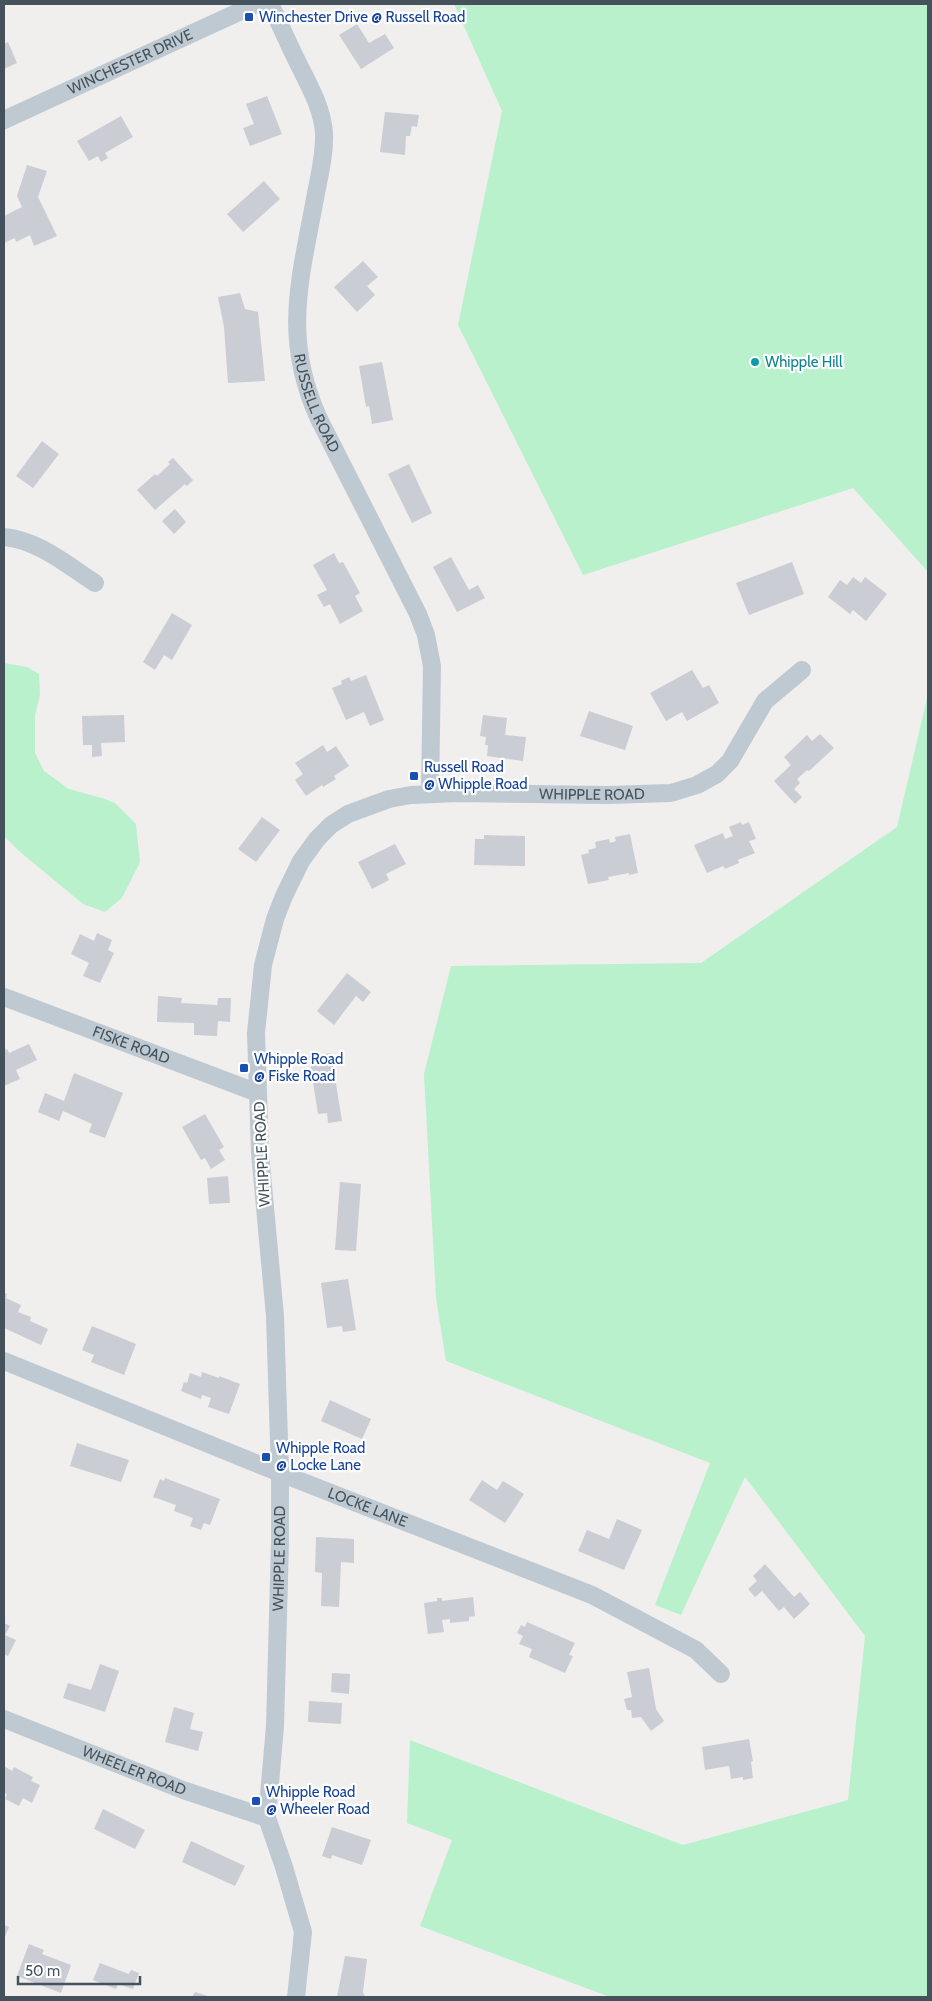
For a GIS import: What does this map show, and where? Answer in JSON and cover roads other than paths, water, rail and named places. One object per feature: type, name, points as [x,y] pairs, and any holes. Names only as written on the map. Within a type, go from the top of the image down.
[{"type":"street","name":"WINCHESTER DRIVE","points":[[4,120],[256,4]]},
{"type":"street","name":"RUSSELL ROAD","points":[[270,4],[317,103],[323,130],[323,159],[296,303],[297,338],[302,370],[319,419],[418,614],[426,635],[432,666],[430,794]]},
{"type":"street","points":[[4,537],[24,540],[39,547],[95,583]]},
{"type":"street","name":"WHIPPLE ROAD","points":[[296,1997],[303,1932],[267,1818],[275,1726],[280,1473],[275,1316],[260,1153],[256,1033],[264,964],[275,919],[301,861],[325,831],[348,814],[395,798],[430,794],[608,795],[671,793],[684,790],[708,780],[724,768],[735,755],[765,701],[802,670]]},
{"type":"street","name":"FISKE ROAD","points":[[4,997],[258,1093]]},
{"type":"street","name":"LOCKE LANE","points":[[4,1361],[280,1473],[592,1595],[696,1650],[721,1674]]},
{"type":"street","name":"WHEELER ROAD","points":[[4,1720],[184,1790],[267,1818]]},
{"type":"place","name":"Winchester Drive @ Russell Road","points":[[249,17]]},
{"type":"place","name":"Whipple Hill","points":[[755,362]]},
{"type":"place","name":"Russell Road @ Whipple Road","points":[[414,776]]},
{"type":"place","name":"Whipple Road @ Fiske Road","points":[[244,1068]]},
{"type":"place","name":"Whipple Road @ Locke Lane","points":[[266,1457]]},
{"type":"place","name":"Whipple Road @ Wheeler Road","points":[[256,1801]]}]
